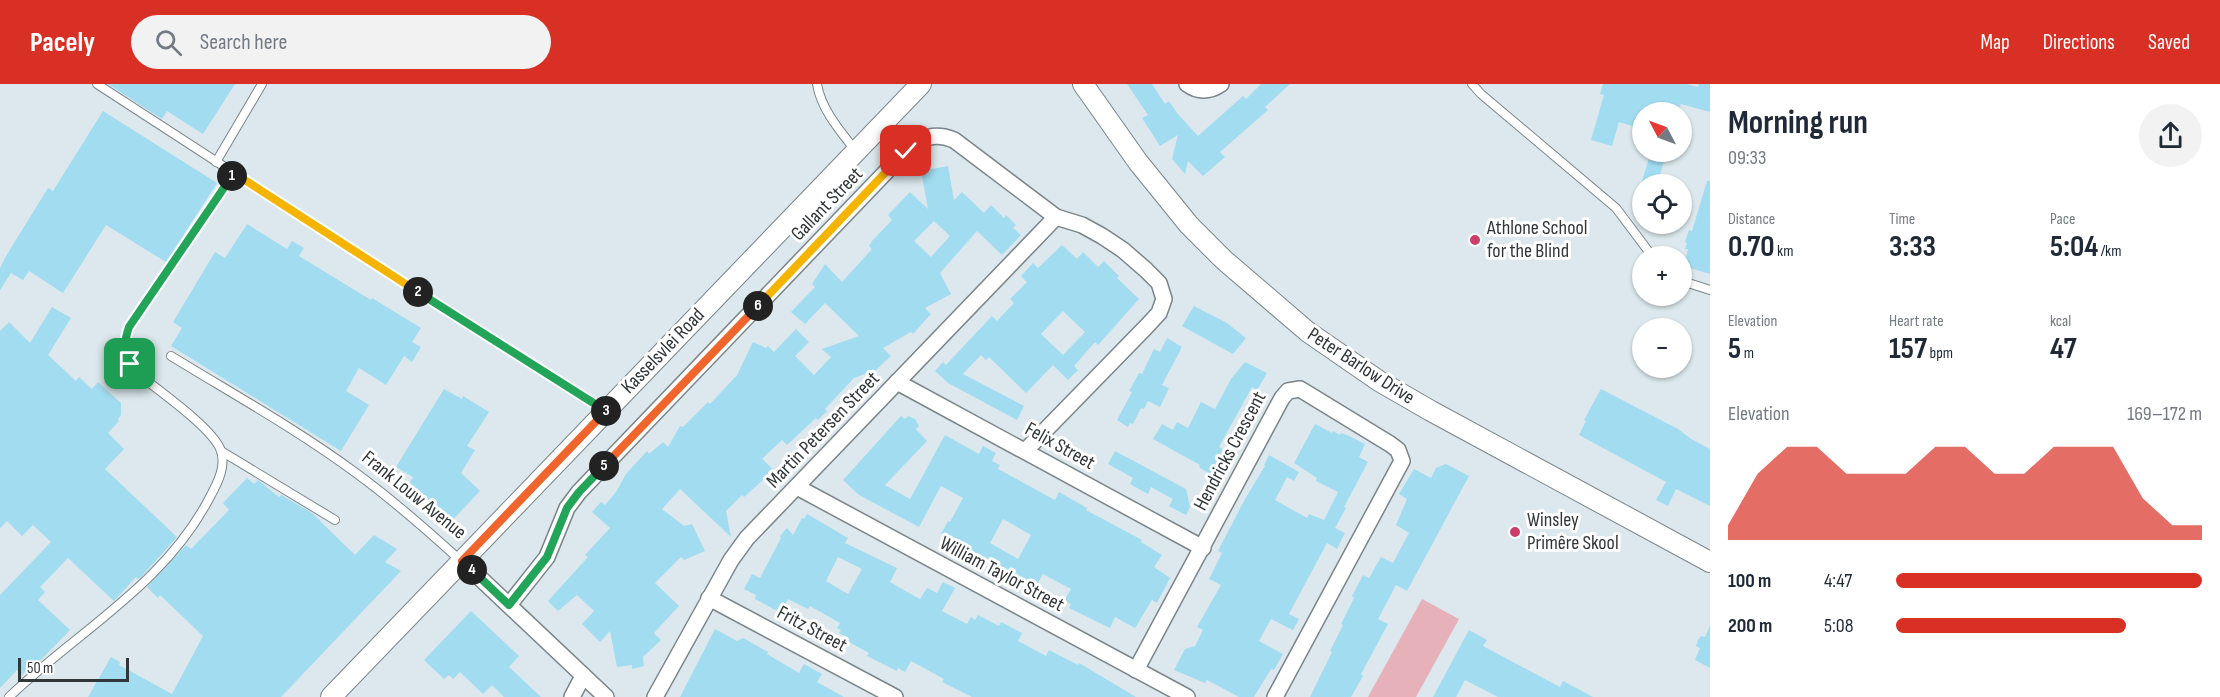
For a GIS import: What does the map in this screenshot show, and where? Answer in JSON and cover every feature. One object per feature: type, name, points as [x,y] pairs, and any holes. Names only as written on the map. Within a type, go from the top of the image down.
[{"type":"street","name":"Kasselsvlei Road","points":[[331,697],[921,84]]},
{"type":"street","name":"Peter Barlow Drive","points":[[1083,84],[1138,162],[1190,225],[1224,260],[1308,332],[1379,381],[1431,411],[1710,562]]},
{"type":"street","points":[[1187,84],[1202,91],[1221,84]]},
{"type":"street","name":"Gallant Street","points":[[509,605],[547,557],[567,508],[579,492],[918,141],[936,135],[954,140],[1056,217],[1082,225],[1124,250],[1159,283],[1164,299],[1159,312],[1146,327],[1026,450]]},
{"type":"street","name":"Martin Petersen Street","points":[[655,697],[709,598],[747,538],[1056,217]]},
{"type":"street","name":"Felix Street","points":[[897,382],[1203,548]]},
{"type":"street","name":"Hendricks Crescent","points":[[1136,670],[1274,411],[1288,391],[1300,389],[1390,444],[1401,455],[1400,466],[1275,697]]},
{"type":"street","name":"William Taylor Street","points":[[797,487],[1187,697]]},
{"type":"street","name":"Frank Louw Avenue","points":[[462,561],[606,697]]},
{"type":"street","name":"Fritz Street","points":[[709,598],[895,697]]},
{"type":"street","points":[[572,697],[583,676]]},
{"type":"lane","points":[[97,84],[606,411]]},
{"type":"lane","points":[[216,162],[262,84]]},
{"type":"lane","points":[[817,84],[821,99],[855,151]]},
{"type":"lane","points":[[1472,84],[1616,208],[1644,246]]},
{"type":"lane","points":[[9,697],[140,588],[175,549],[202,513],[220,478],[223,464],[221,451],[209,432],[134,369],[126,353],[125,339],[129,327],[234,173]]},
{"type":"lane","points":[[1692,285],[1710,291]]},
{"type":"lane","name":"Frank Louw Avenue","points":[[171,357],[304,438],[356,473],[409,514],[462,561]]},
{"type":"lane","points":[[221,451],[335,520]]},
{"type":"shaded area","points":[[1422,599],[1459,619],[1416,697],[1368,697]]},
{"type":"building","points":[[108,84],[235,84],[203,134],[167,111],[162,119]]},
{"type":"building","points":[[1127,84],[1152,84],[1165,104],[1169,101],[1198,136],[1243,96],[1246,99],[1261,84],[1290,84],[1265,107],[1268,110],[1220,152],[1225,157],[1203,176],[1188,161],[1185,174],[1172,159],[1178,135],[1160,146],[1142,118],[1148,115]]},
{"type":"building","points":[[1603,84],[1687,84],[1698,87],[1699,84],[1710,84],[1710,112],[1692,107],[1692,102],[1632,102],[1632,126],[1619,122],[1612,146],[1591,140],[1604,95],[1600,94]]},
{"type":"building","points":[[103,111],[217,183],[166,262],[106,225],[63,293],[29,271],[23,280],[11,273],[0,290],[0,268],[6,256],[48,188],[53,191]]},
{"type":"building","points":[[1648,162],[1664,162],[1660,174],[1644,174]]},
{"type":"building","points":[[948,166],[954,200],[962,192],[984,213],[991,205],[1004,218],[1006,215],[1016,225],[1013,228],[1021,235],[1002,255],[977,231],[940,273],[951,294],[925,308],[931,314],[913,334],[911,332],[883,348],[891,356],[876,370],[854,378],[825,409],[827,411],[818,420],[816,418],[787,445],[782,440],[762,459],[774,470],[726,511],[731,537],[680,489],[662,509],[684,526],[692,524],[705,551],[684,560],[681,557],[655,583],[679,606],[654,633],[661,640],[643,657],[644,666],[632,669],[632,665],[617,667],[610,631],[600,642],[582,624],[594,611],[577,595],[558,611],[548,601],[588,557],[585,555],[610,528],[592,512],[601,502],[605,505],[616,492],[626,474],[647,451],[649,454],[663,442],[668,447],[680,426],[683,427],[708,402],[710,404],[737,375],[753,342],[766,348],[768,346],[774,352],[796,329],[809,342],[795,356],[814,375],[831,357],[822,349],[859,336],[825,303],[805,324],[791,312],[815,287],[812,284],[825,264],[842,282],[872,249],[869,246],[872,241],[892,220],[888,215],[910,192],[928,209],[921,171]],"holes":[[[934,221],[950,236],[931,257],[914,241]]]},
{"type":"building","points":[[1707,181],[1710,181],[1710,274],[1692,268],[1692,246],[1686,246],[1685,242],[1688,234],[1692,234]]},
{"type":"building","points":[[247,224],[287,249],[292,241],[304,248],[299,256],[421,328],[412,342],[421,347],[412,362],[404,356],[386,385],[359,368],[346,391],[369,405],[341,451],[171,346],[182,328],[173,322],[215,252],[225,258]]},
{"type":"building","points":[[1062,245],[1077,259],[1083,252],[1098,267],[1104,261],[1119,276],[1117,278],[1139,299],[1098,345],[1095,342],[1074,366],[1078,370],[1068,380],[1053,365],[1026,393],[989,357],[986,360],[981,355],[963,374],[1024,406],[1017,420],[948,383],[935,371],[943,362],[946,365],[992,316],[997,321],[1014,303],[1010,299],[1027,282],[1021,276],[1033,263],[1038,268]],"holes":[[[1063,311],[1085,332],[1063,355],[1041,334]]]},
{"type":"building","points":[[1194,306],[1227,323],[1246,338],[1233,354],[1182,326]]},
{"type":"building","points":[[52,307],[71,318],[48,355],[76,381],[79,377],[92,389],[98,382],[121,403],[119,421],[108,433],[124,449],[105,469],[177,537],[142,576],[138,579],[136,577],[114,601],[68,558],[40,587],[45,592],[38,600],[70,630],[35,666],[33,664],[22,675],[17,670],[0,688],[0,595],[51,542],[33,525],[22,536],[7,521],[0,528],[0,331],[9,322],[30,343]]},
{"type":"building","points":[[1167,338],[1182,347],[1162,385],[1169,388],[1160,407],[1148,401],[1144,409],[1141,408],[1133,424],[1130,423],[1128,427],[1117,420],[1132,392],[1129,391],[1139,373],[1142,374],[1154,349],[1160,352]]},
{"type":"building","points":[[1245,362],[1267,373],[1257,390],[1252,387],[1219,447],[1228,452],[1217,471],[1215,470],[1211,475],[1199,467],[1200,465],[1153,439],[1162,424],[1173,430],[1177,422],[1188,428],[1201,402],[1215,409],[1231,379]]},
{"type":"building","points":[[444,389],[462,399],[463,396],[489,412],[467,446],[475,450],[461,473],[480,491],[446,527],[431,513],[436,508],[406,489],[413,477],[396,467]]},
{"type":"building","points":[[1601,389],[1678,429],[1710,449],[1710,506],[1676,489],[1668,506],[1656,500],[1666,482],[1579,435],[1586,421],[1584,420]]},
{"type":"building","points":[[901,416],[905,419],[908,416],[915,419],[919,426],[916,429],[927,441],[885,485],[910,499],[945,435],[979,454],[983,446],[996,453],[992,461],[1000,465],[998,469],[1055,500],[1059,492],[1087,508],[1086,510],[1142,540],[1141,542],[1162,555],[1154,567],[1170,578],[1157,603],[1152,600],[1135,628],[1115,617],[1110,628],[1069,608],[1071,604],[1064,601],[1071,589],[1043,574],[1034,590],[1028,588],[1010,578],[1013,573],[941,534],[963,498],[941,486],[919,527],[859,495],[843,480]],"holes":[[[1003,519],[1031,535],[1018,559],[990,543]]]},
{"type":"building","points":[[1315,424],[1332,433],[1333,431],[1340,435],[1341,433],[1365,444],[1359,457],[1368,462],[1335,528],[1345,533],[1337,549],[1327,543],[1289,614],[1299,619],[1293,630],[1271,619],[1259,641],[1283,654],[1274,670],[1271,669],[1254,697],[1239,697],[1207,680],[1205,683],[1174,670],[1185,649],[1195,646],[1203,630],[1197,627],[1221,585],[1209,579],[1222,553],[1218,551],[1269,455],[1299,472],[1294,481],[1287,477],[1275,500],[1307,518],[1309,514],[1324,520],[1338,492],[1316,481],[1317,478],[1294,463]]},
{"type":"building","points":[[1115,451],[1186,489],[1190,507],[1186,515],[1169,506],[1173,499],[1151,487],[1148,494],[1130,484],[1133,478],[1108,464]]},
{"type":"building","points":[[1446,464],[1469,476],[1407,591],[1396,585],[1378,619],[1388,624],[1351,697],[1310,697],[1332,652],[1330,651],[1343,625],[1341,624],[1354,598],[1352,596],[1363,575],[1369,578],[1381,557],[1393,563],[1409,533],[1396,525],[1407,499],[1399,494],[1414,469],[1431,478],[1436,468]]},
{"type":"building","points":[[247,478],[254,484],[258,480],[279,497],[281,495],[312,513],[355,555],[374,535],[397,549],[385,562],[401,571],[281,697],[88,697],[111,657],[120,662],[119,665],[172,694],[203,636],[160,595],[158,598],[147,587],[186,545],[191,549],[229,510],[223,503]]},
{"type":"building","points":[[807,514],[848,538],[845,543],[897,568],[890,582],[920,599],[927,588],[937,593],[943,582],[955,588],[942,611],[967,624],[971,617],[975,620],[978,615],[999,626],[1001,622],[1022,633],[1018,641],[1046,656],[1049,650],[1078,665],[1079,663],[1136,697],[972,697],[942,682],[944,679],[911,661],[905,672],[898,668],[897,671],[867,656],[869,653],[845,640],[847,637],[839,633],[841,630],[837,628],[840,623],[810,606],[808,609],[788,599],[781,613],[755,599],[756,595],[744,589],[752,574],[760,578],[780,536],[787,528],[793,535],[802,518],[804,519]],"holes":[[[838,557],[862,569],[848,594],[826,581]]]},
{"type":"building","points":[[471,611],[519,656],[509,667],[541,697],[504,697],[492,685],[483,694],[460,672],[453,679],[449,675],[444,679],[424,660]]},
{"type":"building","points":[[1710,625],[1710,668],[1695,660],[1700,648],[1696,646],[1698,640],[1701,636],[1705,637]]},
{"type":"building","points":[[715,629],[737,641],[743,638],[799,673],[804,664],[822,674],[817,682],[844,697],[680,697]]},
{"type":"building","points":[[1469,630],[1487,640],[1483,646],[1560,687],[1563,681],[1593,697],[1498,697],[1465,680],[1456,697],[1433,697]]},
{"type":"place","name":"Athlone School for the Blind","points":[[1475,240]]},
{"type":"place","name":"Winsley Primêre Skool","points":[[1515,532]]},
{"type":"route","points":[[130,364],[125,339],[129,327],[234,173],[606,411],[462,561],[509,605],[547,557],[567,508],[579,492],[906,151]]}]
